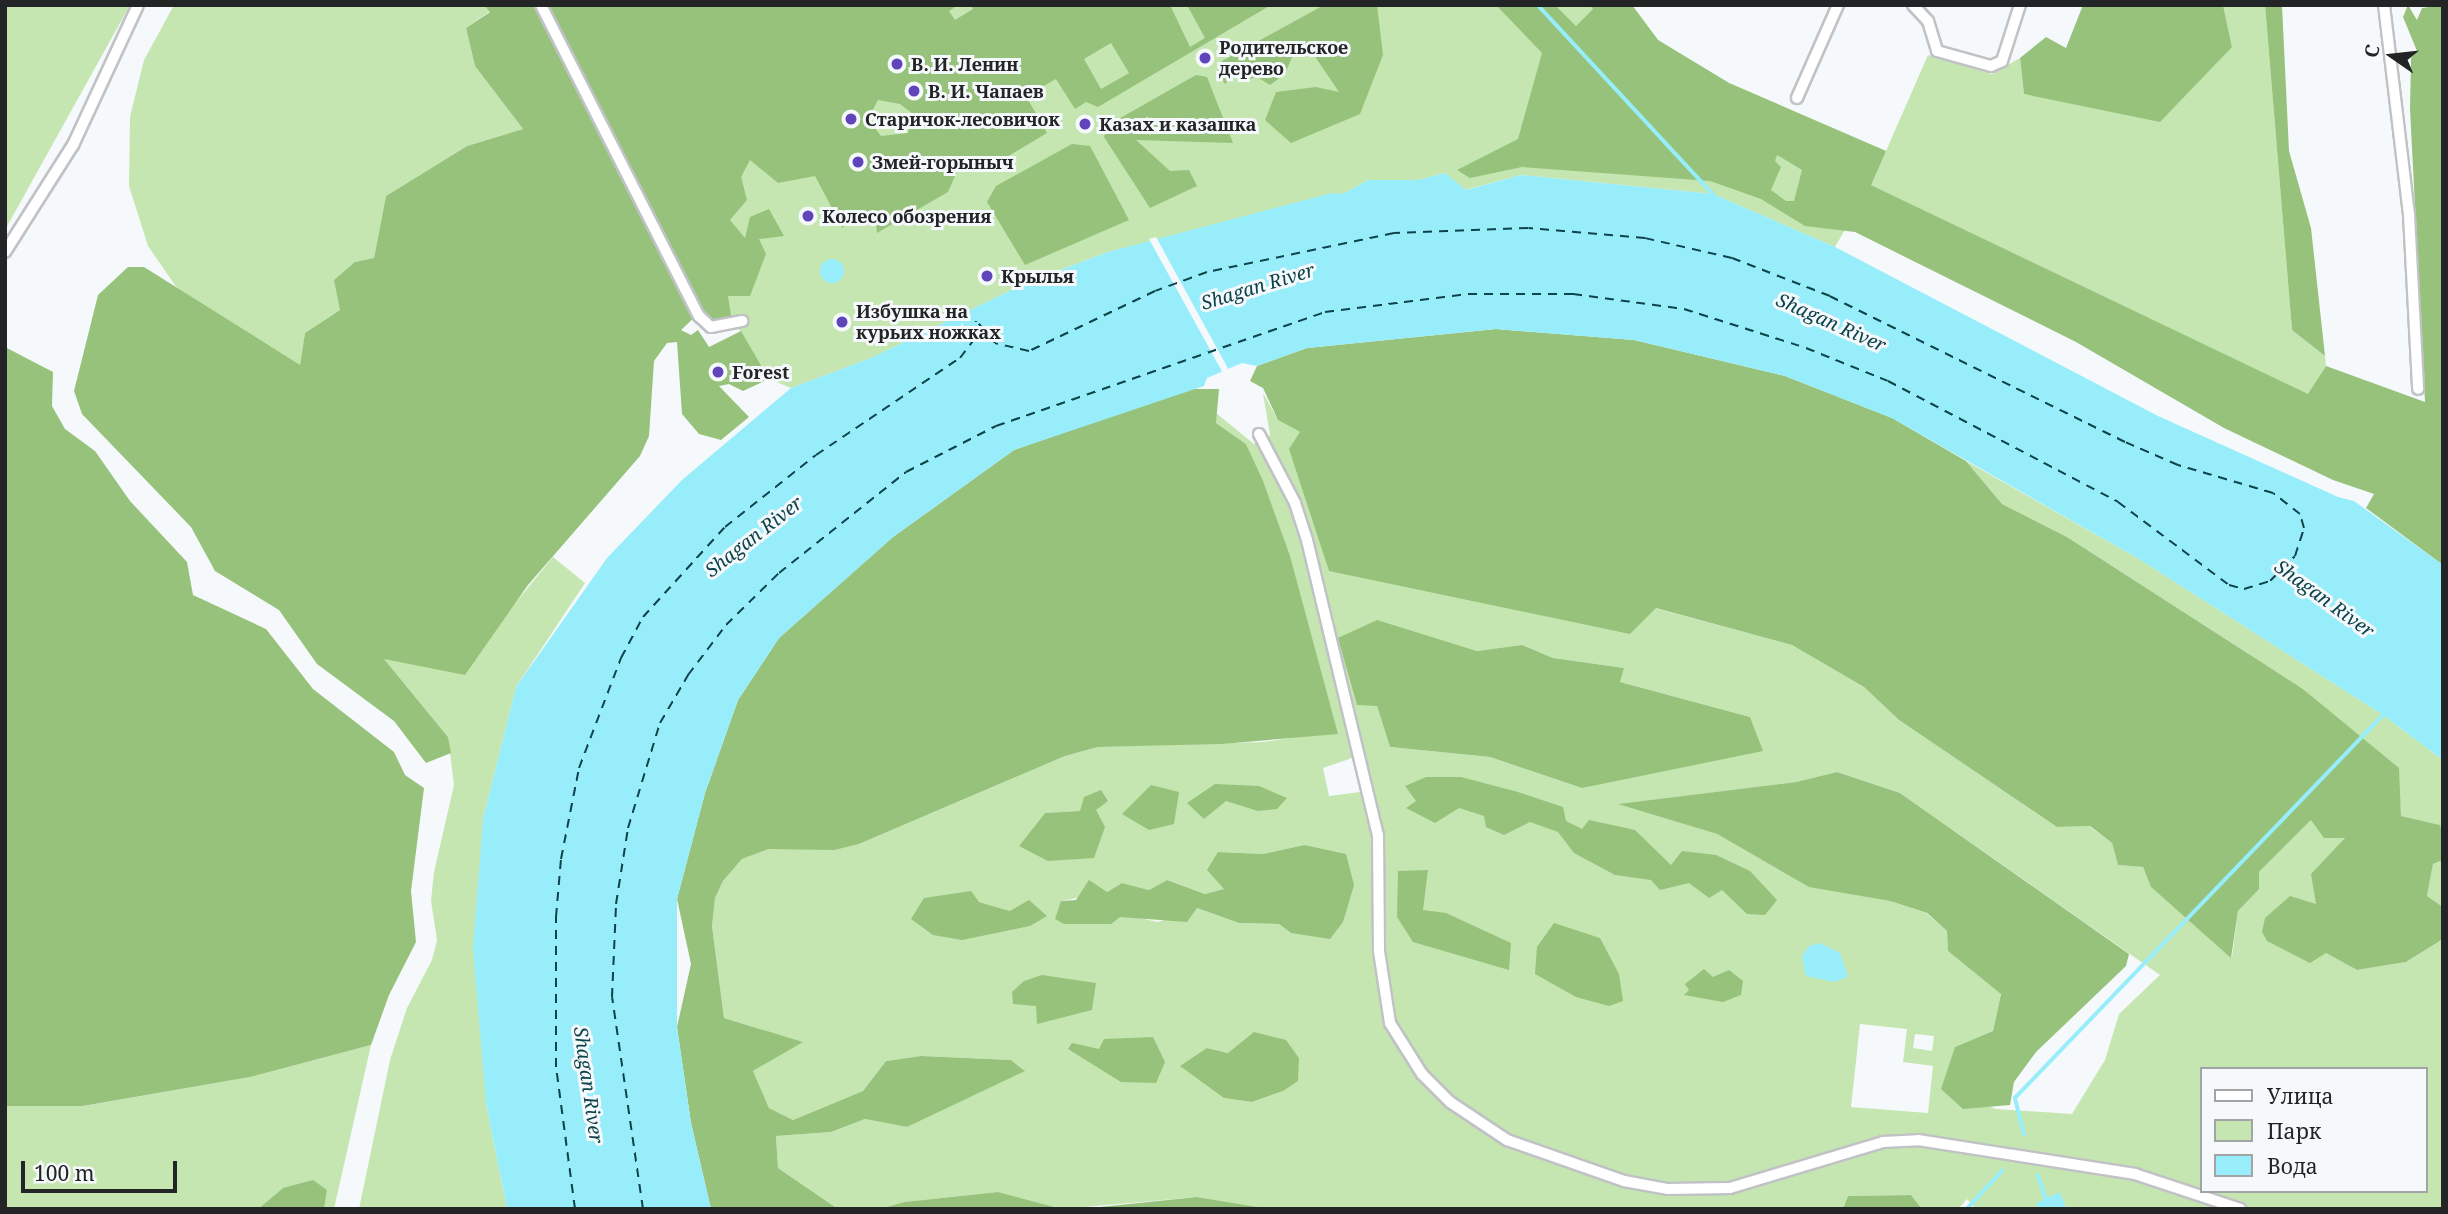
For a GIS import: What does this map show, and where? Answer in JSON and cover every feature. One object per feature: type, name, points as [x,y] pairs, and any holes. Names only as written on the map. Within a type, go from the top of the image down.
[{"type":"street","points":[[5,252],[73,145],[138,5]]},
{"type":"street","points":[[541,5],[699,316],[712,327],[742,321]]},
{"type":"street","points":[[1797,98],[1838,5]]},
{"type":"street","points":[[1913,5],[1928,21],[1937,51],[1991,66],[2002,61],[2020,5]]},
{"type":"street","points":[[2384,5],[2409,215],[2418,389]]},
{"type":"street","points":[[1259,434],[1295,503],[1307,540],[1378,835],[1379,951],[1382,995],[1390,1023],[1415,1064],[1450,1102],[1507,1140],[1624,1181],[1668,1189],[1730,1188],[1863,1147],[1910,1140],[2135,1174],[2240,1209]]},
{"type":"green space","points":[[5,5],[130,5],[5,230]]},
{"type":"green space","points":[[174,5],[484,5],[490,11],[466,28],[475,66],[523,129],[467,146],[386,196],[374,258],[355,262],[340,310],[305,333],[300,366],[177,288],[148,246],[129,186],[130,117],[144,60]]},
{"type":"green space","points":[[484,5],[958,5],[949,11],[955,20],[973,9],[971,5],[1170,5],[1190,47],[1205,38],[1187,5],[1271,5],[1098,107],[1086,102],[1075,109],[1056,79],[1026,96],[1047,133],[985,170],[959,167],[948,192],[877,233],[875,214],[844,212],[843,229],[815,176],[778,183],[750,160],[741,177],[747,200],[730,220],[745,238],[750,217],[769,209],[784,236],[759,239],[766,254],[750,296],[728,296],[731,316],[724,323],[712,324],[699,313],[681,330],[691,335],[698,330],[709,347],[741,331],[769,379],[743,391],[729,384],[719,386],[749,417],[721,440],[699,434],[682,414],[677,342],[667,343],[654,361],[649,436],[640,456],[528,585],[465,675],[384,659],[448,737],[451,753],[426,763],[394,721],[317,664],[279,610],[215,571],[191,527],[82,414],[74,391],[98,295],[128,267],[144,267],[300,365],[305,333],[340,310],[334,280],[355,262],[374,258],[386,196],[467,146],[523,129],[475,66],[466,28],[490,12]],"holes":[[[1111,43],[1129,73],[1101,89],[1084,59]],[[878,100],[900,104],[913,114],[908,133],[881,136],[868,119]]]},
{"type":"green space","points":[[563,5],[1632,5],[1658,40],[1729,83],[1886,151],[1928,55],[1992,74],[2020,58],[2024,94],[2067,100],[2232,47],[2223,5],[2265,5],[2292,330],[2325,356],[2326,366],[2308,395],[1871,185],[1835,247],[1713,194],[1521,175],[1465,190],[1445,173],[1418,180],[1368,180],[1343,194],[1108,252],[1026,283],[871,358],[791,388],[769,379],[726,308]]},
{"type":"green space","points":[[1324,5],[1377,5],[1383,55],[1360,114],[1291,143],[1265,120],[1276,92],[1316,87],[1339,92],[1314,55],[1295,50],[1285,74],[1270,85],[1257,77],[1246,80],[1242,66],[1225,84],[1217,71],[1222,61]]},
{"type":"green space","points":[[1496,5],[1555,5],[1576,26],[1593,9],[1590,5],[1632,5],[1658,40],[1729,83],[1886,151],[1871,185],[2308,394],[2326,366],[2425,402],[2410,109],[2411,58],[2417,51],[2403,17],[2408,5],[2417,20],[2422,8],[2443,5],[2443,565],[2366,508],[2374,494],[2333,480],[2224,428],[2076,342],[1855,232],[1805,226],[1761,199],[1710,181],[1522,167],[1470,178],[1457,170],[1518,139],[1542,53]],"holes":[[[1777,155],[1802,170],[1794,201],[1786,201],[1771,190],[1781,167],[1775,161]]]},
{"type":"green space","points":[[2083,5],[2223,5],[2232,47],[2160,122],[2024,94],[2020,58],[2046,37],[2066,48]]},
{"type":"green space","points":[[2265,5],[2282,5],[2289,151],[2311,228],[2325,356],[2292,330]]},
{"type":"green space","points":[[1196,75],[1207,77],[1233,143],[1136,140],[1170,171],[1189,170],[1197,186],[1150,208],[1104,137],[1108,125]]},
{"type":"green space","points":[[1072,144],[1090,146],[1129,220],[1025,265],[987,202],[996,186]]},
{"type":"green space","points":[[1496,329],[1634,340],[1785,376],[1892,418],[1966,461],[2002,504],[2067,537],[2303,689],[2399,768],[2401,816],[2440,825],[2443,860],[2433,864],[2427,896],[2443,907],[2443,939],[2406,962],[2357,970],[2326,953],[2310,963],[2267,941],[2262,932],[2265,918],[2290,896],[2316,904],[2311,874],[2345,838],[2324,838],[2311,820],[2259,872],[2259,889],[2238,911],[2231,958],[2151,887],[2143,867],[2118,865],[2112,843],[2090,826],[2057,827],[1899,720],[1864,687],[1792,645],[1656,608],[1630,634],[1329,571],[1289,449],[1300,432],[1278,420],[1263,388],[1250,381],[1257,366],[1307,348]]},
{"type":"green space","points":[[5,347],[53,372],[52,406],[65,429],[95,451],[130,501],[187,562],[193,595],[266,629],[313,689],[394,752],[405,775],[424,788],[411,891],[416,942],[389,995],[371,1045],[250,1077],[83,1106],[5,1106]]},
{"type":"green space","points":[[1190,389],[1219,389],[1216,423],[1246,444],[1263,481],[1290,556],[1338,734],[1221,744],[1098,747],[1065,756],[859,844],[834,850],[769,849],[742,859],[723,881],[715,898],[712,926],[724,1018],[803,1042],[753,1071],[769,1108],[793,1120],[863,1091],[886,1061],[921,1056],[1011,1060],[1025,1071],[907,1127],[865,1119],[831,1132],[776,1136],[778,1168],[838,1209],[711,1209],[691,1123],[677,1027],[691,964],[677,899],[705,793],[738,700],[779,638],[893,537],[1014,450]]},
{"type":"green space","points":[[1263,393],[1278,420],[1300,432],[1314,520],[1329,571],[1655,608],[1792,645],[1864,687],[1899,720],[2057,827],[2089,826],[2112,843],[2118,865],[2143,867],[2151,887],[2232,957],[2238,911],[2258,889],[2259,872],[2311,820],[2345,837],[2326,953],[2357,970],[2406,962],[2443,939],[2443,1209],[2066,1209],[2060,1193],[2037,1203],[2038,1209],[1976,1209],[1967,1199],[1958,1209],[1922,1209],[1911,1195],[1848,1196],[1843,1209],[1270,1209],[1197,1197],[1062,1209],[998,1192],[904,1202],[880,1209],[838,1209],[778,1168],[776,1136],[831,1132],[865,1119],[907,1127],[1024,1070],[1011,1060],[921,1056],[886,1061],[863,1091],[793,1120],[769,1108],[753,1071],[802,1042],[724,1018],[712,926],[715,898],[723,881],[742,859],[769,849],[859,844],[1065,756],[1098,747],[1263,742],[1325,733],[1246,444],[1216,423],[1216,413],[1254,444],[1270,435]],"holes":[[[1377,621],[1477,651],[1522,645],[1553,658],[1623,668],[1620,682],[1750,717],[1582,788],[1490,757],[1390,747],[1377,706]],[[1358,756],[1368,791],[1329,796],[1323,768]],[[1837,772],[1900,793],[2160,975],[2119,1014],[2105,1060],[2072,1114],[1996,1109],[1983,1104],[1963,1109],[1955,1047],[1993,1031],[2001,993],[1948,951],[1947,931],[1926,913],[1890,901],[1808,886],[1717,834],[1620,804],[1796,782]],[[1081,811],[1019,846],[1045,813]],[[1304,845],[1291,933],[1279,924],[1239,923],[1197,908],[1158,922],[1061,901],[1107,892],[1122,883],[1149,890],[1167,880],[1205,894],[1225,889],[1218,852],[1263,854]],[[979,902],[1010,911],[1030,926],[962,939]],[[1860,1024],[1907,1029],[1903,1062],[1933,1066],[1928,1113],[1851,1107]],[[1915,1034],[1934,1036],[1932,1051],[1913,1048]],[[1207,1048],[1228,1053],[1283,1091],[1252,1102],[1224,1098]]]},
{"type":"green space","points":[[1966,461],[2139,559],[2383,715],[2443,760],[2443,837],[2439,825],[2401,816],[2398,768],[2303,689],[2067,537],[2002,504]]},
{"type":"green space","points":[[553,557],[585,583],[516,687],[483,819],[486,1104],[507,1209],[359,1209],[390,1060],[407,1008],[432,960],[437,940],[431,901],[434,872],[454,785],[448,737],[383,658],[508,612]]},
{"type":"green space","points":[[1377,620],[1477,651],[1522,645],[1553,658],[1624,668],[1620,682],[1750,717],[1763,751],[1582,788],[1490,757],[1390,747],[1377,706],[1357,705],[1338,638]]},
{"type":"green space","points":[[1837,772],[1900,793],[2129,954],[2126,966],[2036,1052],[2014,1082],[2010,1105],[1963,1109],[1941,1089],[1955,1047],[1993,1031],[2001,994],[1948,951],[1947,931],[1927,913],[1890,901],[1809,887],[1717,834],[1618,804],[1796,782]]},
{"type":"green space","points":[[1426,777],[1461,777],[1563,807],[1566,821],[1582,829],[1589,820],[1635,830],[1671,865],[1682,851],[1716,855],[1750,871],[1777,900],[1765,915],[1747,914],[1722,890],[1709,898],[1689,883],[1660,890],[1651,880],[1615,875],[1574,853],[1558,832],[1530,822],[1504,835],[1486,827],[1484,816],[1459,808],[1435,823],[1406,808],[1416,801],[1405,786]]},
{"type":"green space","points":[[1215,784],[1259,786],[1287,798],[1277,809],[1258,811],[1226,801],[1204,819],[1187,803]]},
{"type":"green space","points":[[1151,785],[1179,792],[1174,824],[1149,830],[1122,814]]},
{"type":"green space","points":[[1101,790],[1108,801],[1096,810],[1105,827],[1094,858],[1048,861],[1019,846],[1045,813],[1080,811],[1084,797]]},
{"type":"green space","points":[[1304,845],[1346,854],[1354,885],[1343,922],[1330,939],[1291,933],[1279,924],[1239,923],[1197,908],[1187,922],[1120,917],[1111,924],[1064,924],[1055,919],[1061,901],[1076,900],[1089,880],[1107,892],[1122,883],[1149,890],[1167,880],[1205,894],[1224,889],[1207,870],[1218,852],[1263,854]]},
{"type":"green space","points":[[2443,860],[2443,907],[2427,896],[2433,864]]},
{"type":"green space","points":[[1428,870],[1423,910],[1446,913],[1511,943],[1509,970],[1413,942],[1397,917],[1398,871]]},
{"type":"green space","points":[[971,891],[979,902],[1010,911],[1029,900],[1047,916],[1030,926],[962,940],[933,935],[911,919],[924,898]]},
{"type":"green space","points":[[1554,923],[1600,938],[1619,974],[1623,1001],[1609,1006],[1576,997],[1535,974],[1537,947]]},
{"type":"green space","points":[[1704,969],[1713,977],[1729,970],[1743,981],[1741,995],[1723,1002],[1684,995],[1689,990],[1685,984]]},
{"type":"green space","points":[[1042,975],[1096,983],[1092,1010],[1037,1024],[1036,1006],[1013,1004],[1012,992],[1024,981]]},
{"type":"green space","points":[[1254,1032],[1286,1040],[1299,1058],[1298,1081],[1283,1091],[1252,1102],[1224,1098],[1180,1066],[1207,1048],[1228,1053]]},
{"type":"green space","points":[[1153,1037],[1165,1062],[1156,1083],[1121,1082],[1068,1049],[1072,1043],[1099,1049],[1104,1039]]},
{"type":"green space","points":[[371,1045],[334,1209],[324,1209],[327,1190],[283,1188],[258,1209],[5,1209],[5,1106],[84,1106],[250,1077]]},
{"type":"green space","points":[[313,1180],[327,1190],[324,1209],[258,1209],[283,1188]]},
{"type":"green space","points":[[998,1192],[1062,1209],[880,1209],[904,1202]]},
{"type":"green space","points":[[1911,1195],[1922,1209],[1843,1209],[1848,1196]]},
{"type":"green space","points":[[1197,1197],[1270,1209],[1080,1209]]},
{"type":"water","name":"Shagan River","points":[[1445,173],[1466,190],[1521,175],[1713,194],[1835,247],[2158,416],[2338,497],[2354,501],[2443,565],[2443,760],[2383,715],[2139,559],[1892,418],[1785,376],[1634,340],[1496,329],[1307,348],[1257,366],[1242,363],[1207,378],[1204,386],[1014,450],[893,537],[779,638],[738,700],[705,793],[677,899],[677,1027],[691,1123],[711,1209],[507,1209],[486,1104],[473,948],[483,819],[516,687],[607,558],[682,480],[791,388],[871,358],[1026,283],[1108,252],[1332,193],[1343,194],[1368,180],[1418,180]]},
{"type":"water","points":[[832,259],[840,263],[844,271],[840,279],[832,283],[824,279],[820,271],[824,263]]},
{"type":"water","points":[[1820,943],[1840,953],[1848,977],[1834,982],[1806,976],[1802,956],[1809,946]]},
{"type":"water","points":[[2060,1192],[2066,1209],[2038,1209],[2036,1203]]},
{"type":"pier","points":[[1156,237],[1230,372],[1224,375],[1149,239]]},
{"type":"waterway","points":[[1538,5],[1713,194]]},
{"type":"waterway","points":[[2024,1135],[2015,1098],[2383,715]]},
{"type":"waterway","points":[[1967,1209],[2002,1171]]},
{"type":"waterway","points":[[2038,1175],[2050,1209]]},
{"type":"ferry route","points":[[643,1209],[612,997],[616,904],[628,828],[660,723],[688,675],[726,625],[779,573],[906,472],[996,426],[1325,312],[1468,294],[1573,294],[1684,309],[1806,348],[1888,381],[2118,502],[2229,585],[2244,589],[2270,581],[2295,556],[2304,528],[2300,514],[2273,493],[2178,465],[2125,442],[1830,296],[1732,258],[1645,238],[1528,228],[1394,233],[1207,272],[1155,291],[1029,351],[995,343],[976,320]]},
{"type":"ferry route","points":[[575,1209],[556,1067],[556,917],[561,859],[579,768],[621,658],[643,617],[725,527],[816,455],[960,358],[975,338],[976,321]]},
{"type":"place","name":"Родительское дерево","points":[[1205,58]]},
{"type":"place","name":"В. И. Ленин","points":[[897,64]]},
{"type":"place","name":"В. И. Чапаев","points":[[914,91]]},
{"type":"place","name":"Старичок-лесовичок","points":[[851,119]]},
{"type":"place","name":"Казах и казашка","points":[[1085,124]]},
{"type":"place","name":"Змей-горыныч","points":[[858,162]]},
{"type":"place","name":"Колесо обозрения","points":[[808,216]]},
{"type":"place","name":"Крылья","points":[[987,276]]},
{"type":"place","name":"Избушка на курьих ножках","points":[[842,322]]},
{"type":"place","name":"Forest","points":[[718,372]]}]
